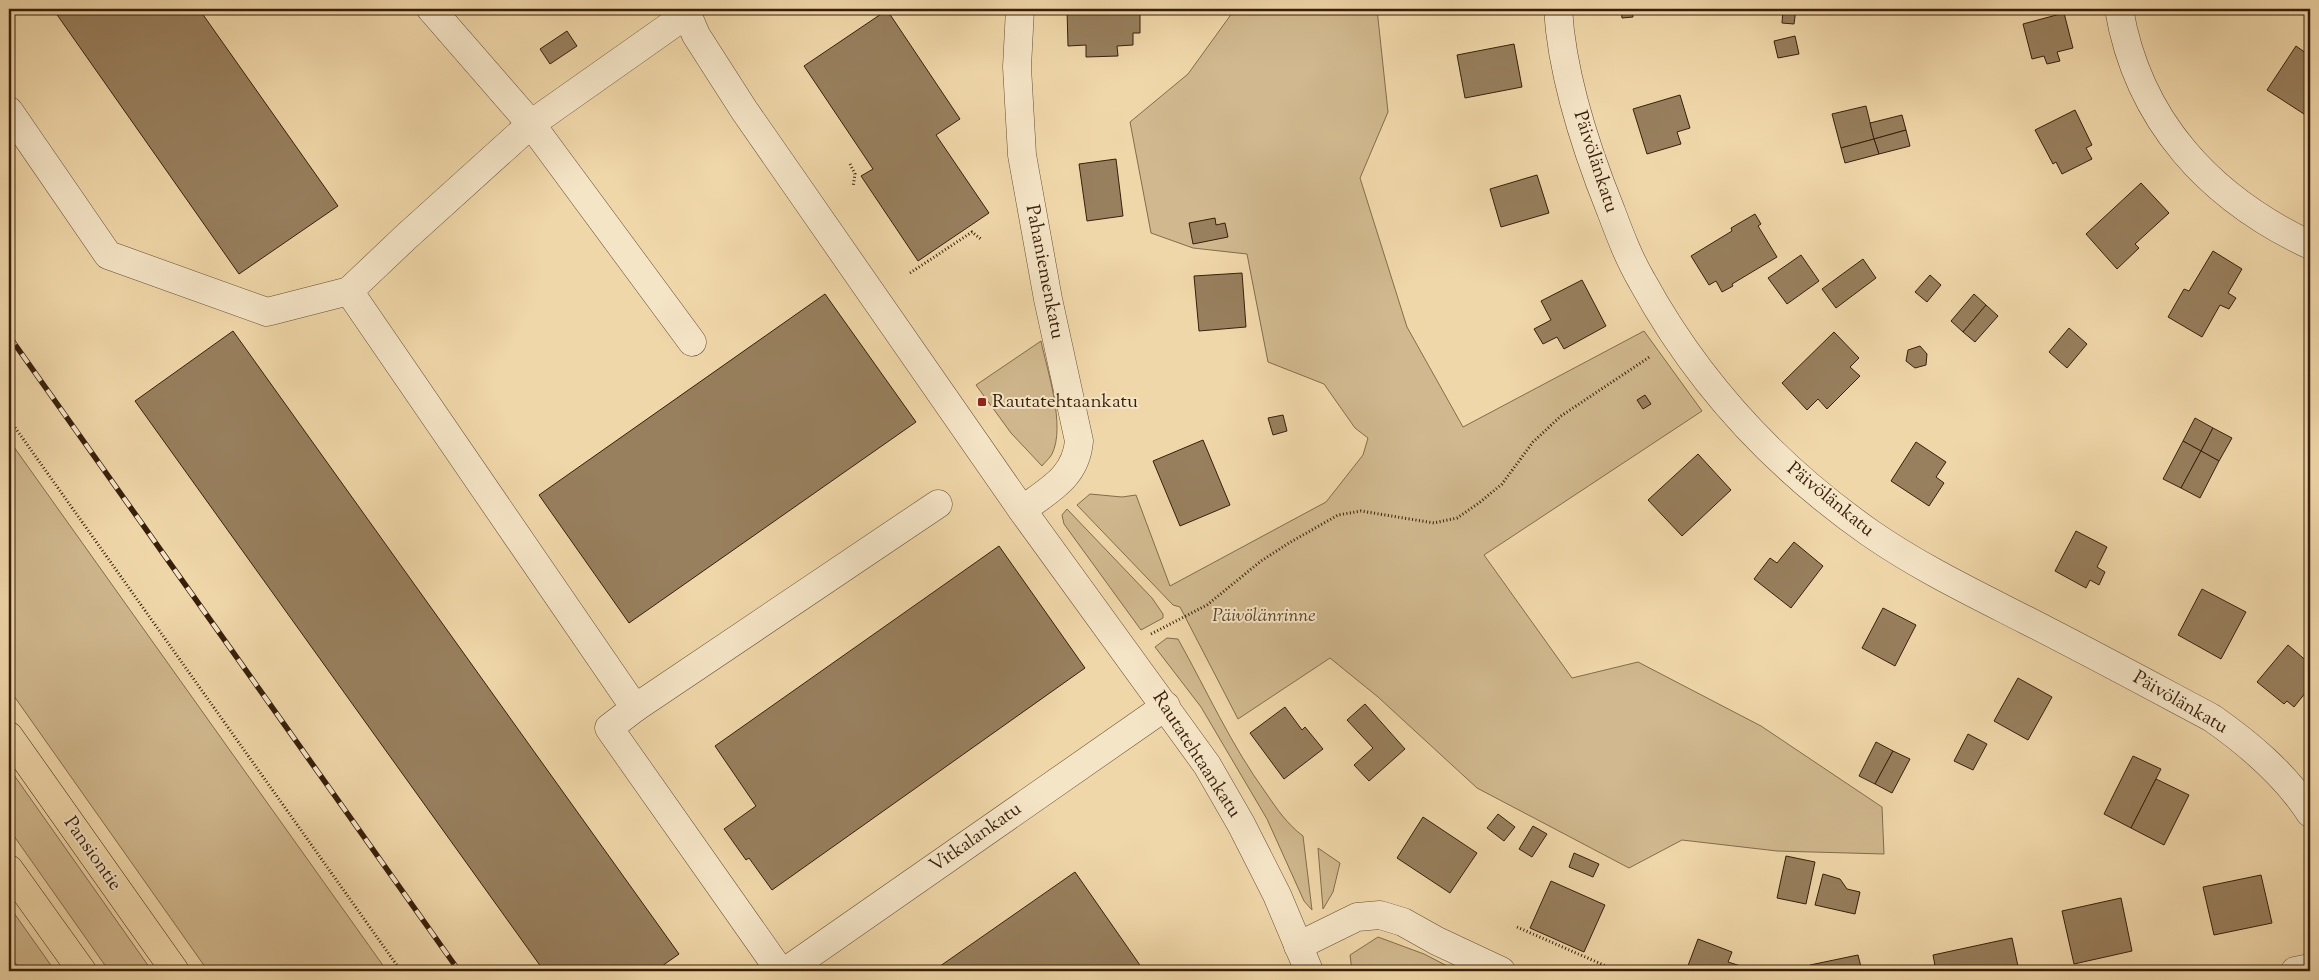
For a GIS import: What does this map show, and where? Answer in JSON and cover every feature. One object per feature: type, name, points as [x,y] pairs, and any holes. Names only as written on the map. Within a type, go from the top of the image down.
[{"type":"main road","name":"Pansiontie","points":[[9,736],[175,971]]},
{"type":"main road","points":[[9,869],[82,971]]},
{"type":"street","points":[[430,9],[531,124],[692,342]]},
{"type":"street","name":"Pahaniemenkatu","points":[[1020,9],[1017,67],[1022,155],[1048,299],[1079,441],[1075,463],[1066,477],[1022,510]]},
{"type":"street","name":"Päivölänkatu","points":[[1558,9],[1565,58],[1573,94],[1598,179],[1640,279],[1677,340],[1713,388],[1756,437],[1798,477],[1871,534],[1935,573],[2212,718],[2240,738],[2263,758],[2287,782],[2310,813]]},
{"type":"street","points":[[2119,9],[2129,49],[2142,82],[2174,140],[2224,193],[2255,216],[2310,244]]},
{"type":"street","points":[[9,111],[108,254],[267,312],[349,291],[531,124],[686,11]]},
{"type":"street","name":"Rautatehtaankatu","points":[[686,11],[696,35],[744,110],[1022,510],[1207,765],[1241,824],[1277,895],[1309,971]]},
{"type":"street","points":[[349,291],[635,708]]},
{"type":"street","points":[[780,971],[609,728],[635,708],[938,504]]},
{"type":"street","name":"Vitkalankatu","points":[[786,971],[1166,706]]},
{"type":"street","points":[[1298,946],[1357,917],[1380,914],[1403,922],[1437,941],[1501,971]]},
{"type":"street","points":[[2295,971],[2310,968]]},
{"type":"path","points":[[850,164],[854,174],[852,187]]},
{"type":"path","points":[[910,273],[972,232],[982,240]]},
{"type":"path","points":[[1145,637],[1207,605],[1261,561],[1338,515],[1361,511],[1434,523],[1457,518],[1502,484],[1533,442],[1561,416],[1677,340]]},
{"type":"path","points":[[9,419],[401,971]]},
{"type":"path","points":[[1517,926],[1608,967]]},
{"type":"green space","name":"Päivölänrinne","points":[[1235,9],[1377,9],[1388,112],[1360,178],[1407,327],[1463,427],[1644,331],[1702,411],[1484,555],[1572,678],[1638,662],[1761,726],[1882,807],[1884,854],[1777,851],[1682,840],[1629,868],[1477,788],[1378,697],[1330,658],[1238,719],[1180,607],[1173,605],[1077,505],[1090,494],[1122,497],[1136,495],[1170,586],[1326,502],[1363,455],[1368,438],[1355,428],[1324,384],[1268,362],[1247,254],[1193,248],[1151,233],[1130,122],[1188,74]]},
{"type":"green space","points":[[1041,341],[1054,398],[1057,429],[1056,442],[1052,454],[1042,466],[1011,433],[976,385]]},
{"type":"green space","points":[[9,440],[387,971],[208,971],[9,689]]},
{"type":"green space","points":[[1067,509],[1152,598],[1163,614],[1163,618],[1141,630],[1064,524],[1062,515]]},
{"type":"green space","points":[[1167,638],[1178,639],[1230,737],[1253,775],[1283,816],[1303,836],[1312,910],[1304,901],[1267,819],[1201,707],[1155,647]]},
{"type":"green space","points":[[9,768],[152,971],[109,971],[9,829]]},
{"type":"green space","points":[[1318,848],[1340,863],[1333,892],[1323,909]]},
{"type":"green space","points":[[9,906],[55,971],[21,971],[9,954]]},
{"type":"green space","points":[[1378,937],[1424,954],[1457,971],[1352,971],[1350,955]]},
{"type":"building","points":[[53,9],[199,9],[338,206],[239,274]]},
{"type":"building","points":[[1067,9],[1140,10],[1140,33],[1133,33],[1133,45],[1117,46],[1118,56],[1086,57],[1086,45],[1068,46]]},
{"type":"building","points":[[1621,9],[1632,9],[1633,17],[1622,18]]},
{"type":"building","points":[[1783,9],[1796,9],[1794,24],[1782,23]]},
{"type":"building","points":[[887,10],[960,119],[936,135],[989,213],[918,261],[861,176],[873,169],[804,66]]},
{"type":"building","points":[[2064,13],[2073,48],[2057,52],[2060,61],[2047,64],[2044,56],[2032,59],[2023,24]]},
{"type":"building","points":[[567,31],[577,46],[550,64],[540,49]]},
{"type":"building","points":[[1795,36],[1799,54],[1778,58],[1774,41]]},
{"type":"building","points":[[1514,44],[1522,87],[1465,98],[1457,55]]},
{"type":"building","points":[[2296,46],[2310,56],[2310,103],[2304,114],[2267,90]]},
{"type":"building","points":[[1680,95],[1690,128],[1677,132],[1681,144],[1647,154],[1633,109]]},
{"type":"building","points":[[1866,106],[1874,139],[1841,148],[1832,114]]},
{"type":"building","points":[[2075,110],[2092,145],[2086,148],[2092,159],[2062,174],[2056,162],[2053,164],[2035,130]]},
{"type":"building","points":[[1902,115],[1906,130],[1874,139],[1870,123]]},
{"type":"building","points":[[1906,130],[1910,146],[1879,154],[1874,139]]},
{"type":"building","points":[[1874,139],[1879,154],[1845,163],[1841,148]]},
{"type":"building","points":[[1116,159],[1123,216],[1087,221],[1079,164]]},
{"type":"building","points":[[1537,175],[1549,213],[1501,227],[1490,189]]},
{"type":"building","points":[[2141,183],[2169,213],[2135,244],[2139,248],[2117,269],[2086,234]]},
{"type":"building","points":[[1755,214],[1761,224],[1758,226],[1777,257],[1722,292],[1716,281],[1709,285],[1691,256],[1732,231],[1731,228]]},
{"type":"building","points":[[1215,218],[1216,225],[1225,223],[1228,237],[1193,244],[1189,223]]},
{"type":"building","points":[[2213,251],[2242,269],[2228,293],[2236,298],[2229,309],[2220,305],[2202,337],[2168,317],[2184,289],[2189,291]]},
{"type":"building","points":[[1801,255],[1819,281],[1787,304],[1768,278]]},
{"type":"building","points":[[1863,259],[1876,278],[1836,308],[1822,289]]},
{"type":"building","points":[[1242,273],[1246,327],[1199,331],[1194,276]]},
{"type":"building","points":[[1930,275],[1941,285],[1927,302],[1915,292]]},
{"type":"building","points":[[1582,280],[1606,326],[1564,349],[1557,337],[1543,344],[1534,329],[1551,320],[1541,301]]},
{"type":"building","points":[[825,294],[916,422],[629,623],[539,495]]},
{"type":"building","points":[[1974,294],[1986,305],[1963,332],[1951,321]]},
{"type":"building","points":[[1986,305],[1998,316],[1975,342],[1963,332]]},
{"type":"building","points":[[2069,328],[2087,344],[2067,368],[2049,352]]},
{"type":"building","points":[[233,331],[679,954],[655,971],[544,971],[135,401]]},
{"type":"building","points":[[1834,332],[1859,358],[1850,367],[1860,376],[1827,409],[1818,399],[1807,410],[1782,383]]},
{"type":"building","points":[[1920,346],[1927,354],[1926,365],[1915,368],[1906,361],[1908,350]]},
{"type":"building","points":[[1645,395],[1651,404],[1643,409],[1637,400]]},
{"type":"building","points":[[1283,415],[1287,431],[1273,435],[1268,418]]},
{"type":"building","points":[[2195,418],[2213,428],[2201,451],[2183,441]]},
{"type":"building","points":[[2213,428],[2232,438],[2219,461],[2201,451]]},
{"type":"building","points":[[1203,440],[1230,505],[1180,526],[1153,461]]},
{"type":"building","points":[[2183,441],[2201,451],[2181,488],[2163,479]]},
{"type":"building","points":[[1916,442],[1946,462],[1936,477],[1944,483],[1929,506],[1891,481]]},
{"type":"building","points":[[2201,451],[2219,461],[2200,498],[2181,488]]},
{"type":"building","points":[[1698,454],[1731,490],[1682,536],[1648,500]]},
{"type":"building","points":[[2076,531],[2107,547],[2097,567],[2105,572],[2099,585],[2090,580],[2086,588],[2055,571]]},
{"type":"building","points":[[1794,542],[1823,566],[1791,608],[1754,579],[1770,558],[1777,563]]},
{"type":"building","points":[[999,546],[1085,668],[772,890],[749,858],[746,860],[724,829],[756,806],[715,746]]},
{"type":"building","points":[[2202,589],[2246,612],[2221,659],[2178,635]]},
{"type":"building","points":[[1883,608],[1916,625],[1895,666],[1862,648]]},
{"type":"building","points":[[2288,645],[2310,664],[2310,687],[2294,707],[2287,701],[2284,704],[2257,682]]},
{"type":"building","points":[[2018,678],[2052,697],[2028,740],[1994,721]]},
{"type":"building","points":[[1365,704],[1405,749],[1369,781],[1354,765],[1373,748],[1347,720]]},
{"type":"building","points":[[1285,707],[1302,730],[1305,727],[1323,749],[1284,779],[1250,733]]},
{"type":"building","points":[[1968,734],[1987,744],[1973,770],[1954,761]]},
{"type":"building","points":[[1876,742],[1893,751],[1875,784],[1859,776]]},
{"type":"building","points":[[1893,751],[1910,759],[1892,793],[1875,784]]},
{"type":"building","points":[[2133,756],[2161,769],[2131,828],[2104,814]]},
{"type":"building","points":[[2156,779],[2189,795],[2164,845],[2131,828]]},
{"type":"building","points":[[1498,814],[1515,827],[1504,841],[1487,828]]},
{"type":"building","points":[[1423,817],[1477,853],[1450,893],[1397,858]]},
{"type":"building","points":[[1533,826],[1547,834],[1532,857],[1519,849]]},
{"type":"building","points":[[1574,853],[1599,864],[1593,877],[1569,867]]},
{"type":"building","points":[[1786,856],[1815,862],[1806,904],[1777,898]]},
{"type":"building","points":[[1075,872],[1142,968],[1137,971],[933,971]]},
{"type":"building","points":[[1823,874],[1840,879],[1847,889],[1860,892],[1855,914],[1815,905]]},
{"type":"building","points":[[2261,875],[2272,923],[2214,935],[2203,887]]},
{"type":"building","points":[[1551,881],[1605,905],[1584,952],[1530,928]]},
{"type":"building","points":[[2121,898],[2132,951],[2074,964],[2062,911]]},
{"type":"building","points":[[2012,938],[2019,971],[1936,971],[1933,955]]},
{"type":"building","points":[[1698,939],[1732,952],[1728,962],[1747,968],[1746,971],[1686,971]]},
{"type":"building","points":[[1858,955],[1862,971],[1811,971],[1810,965]]},
{"type":"railway","points":[[9,336],[459,971]]},
{"type":"place","name":"Rautatehtaankatu","points":[[982,402]]}]
